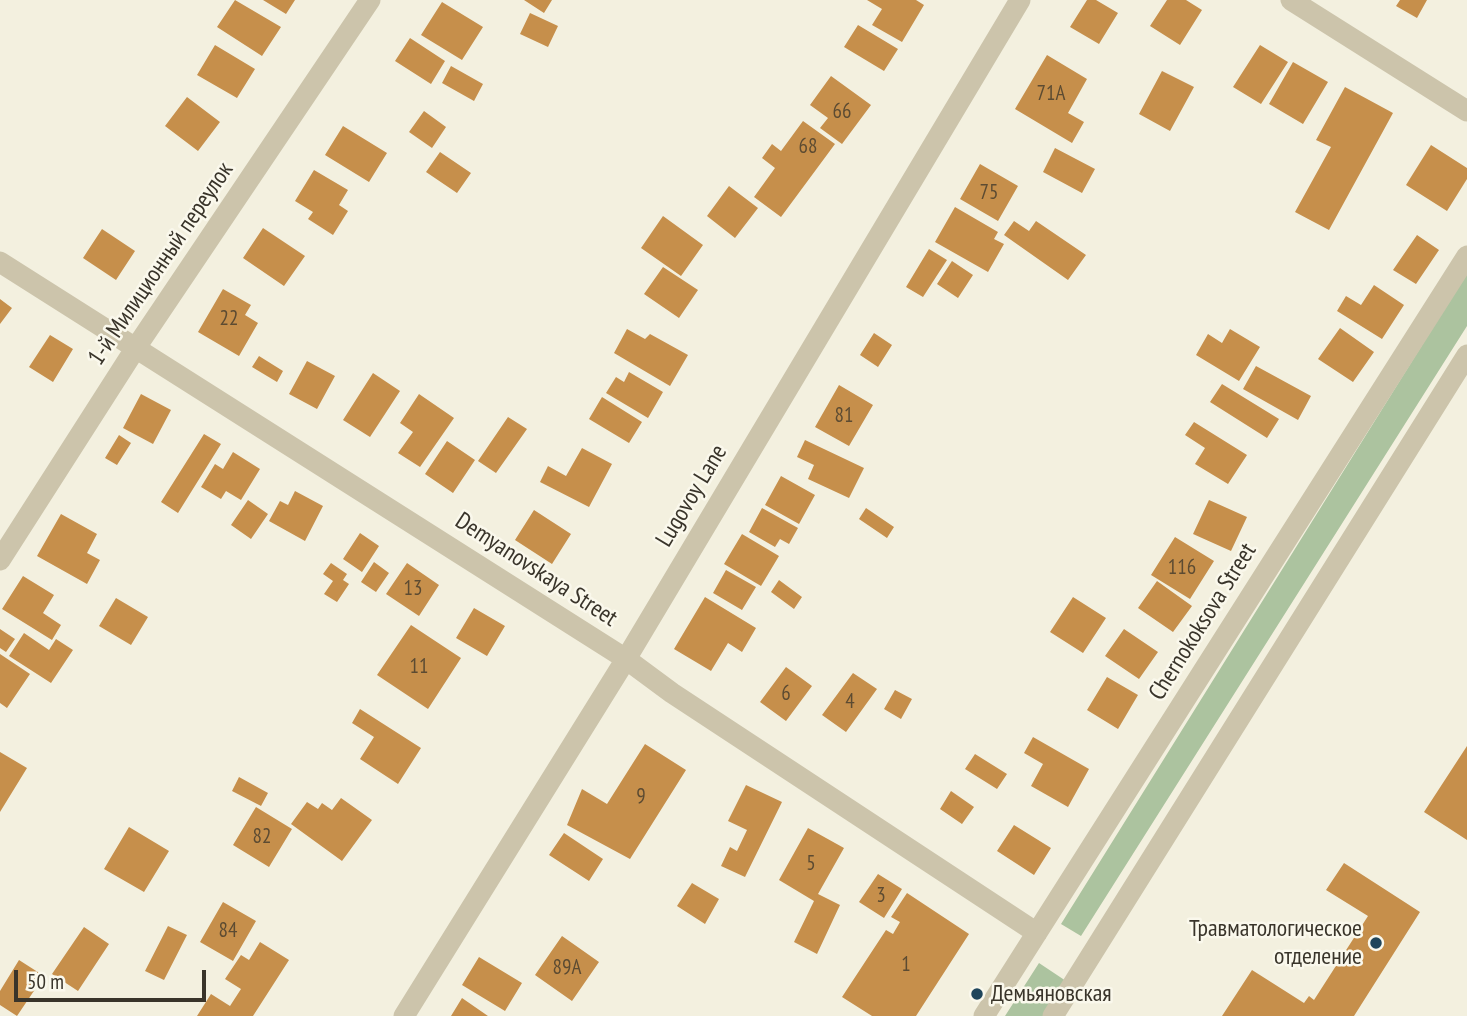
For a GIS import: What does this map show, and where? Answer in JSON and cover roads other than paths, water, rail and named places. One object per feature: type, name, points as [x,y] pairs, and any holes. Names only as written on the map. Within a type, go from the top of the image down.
[{"type":"street","name":"1-й Милиционный переулок","points":[[0,560],[137,346],[370,0]]},
{"type":"street","name":"Lugovoy Lane","points":[[404,1016],[626,659],[1020,0]]},
{"type":"street","points":[[1291,0],[1467,111]]},
{"type":"street","name":"Chernokoksova Street","points":[[984,1016],[1467,256]]},
{"type":"street","name":"Demyanovskaya Street","points":[[0,262],[137,346],[626,659],[672,693],[1037,933]]},
{"type":"street","points":[[1052,1016],[1467,355]]},
{"type":"place","name":"Травматологическое отделение","points":[[1376,943]]},
{"type":"place","name":"Демьяновская","points":[[977,994]]}]
